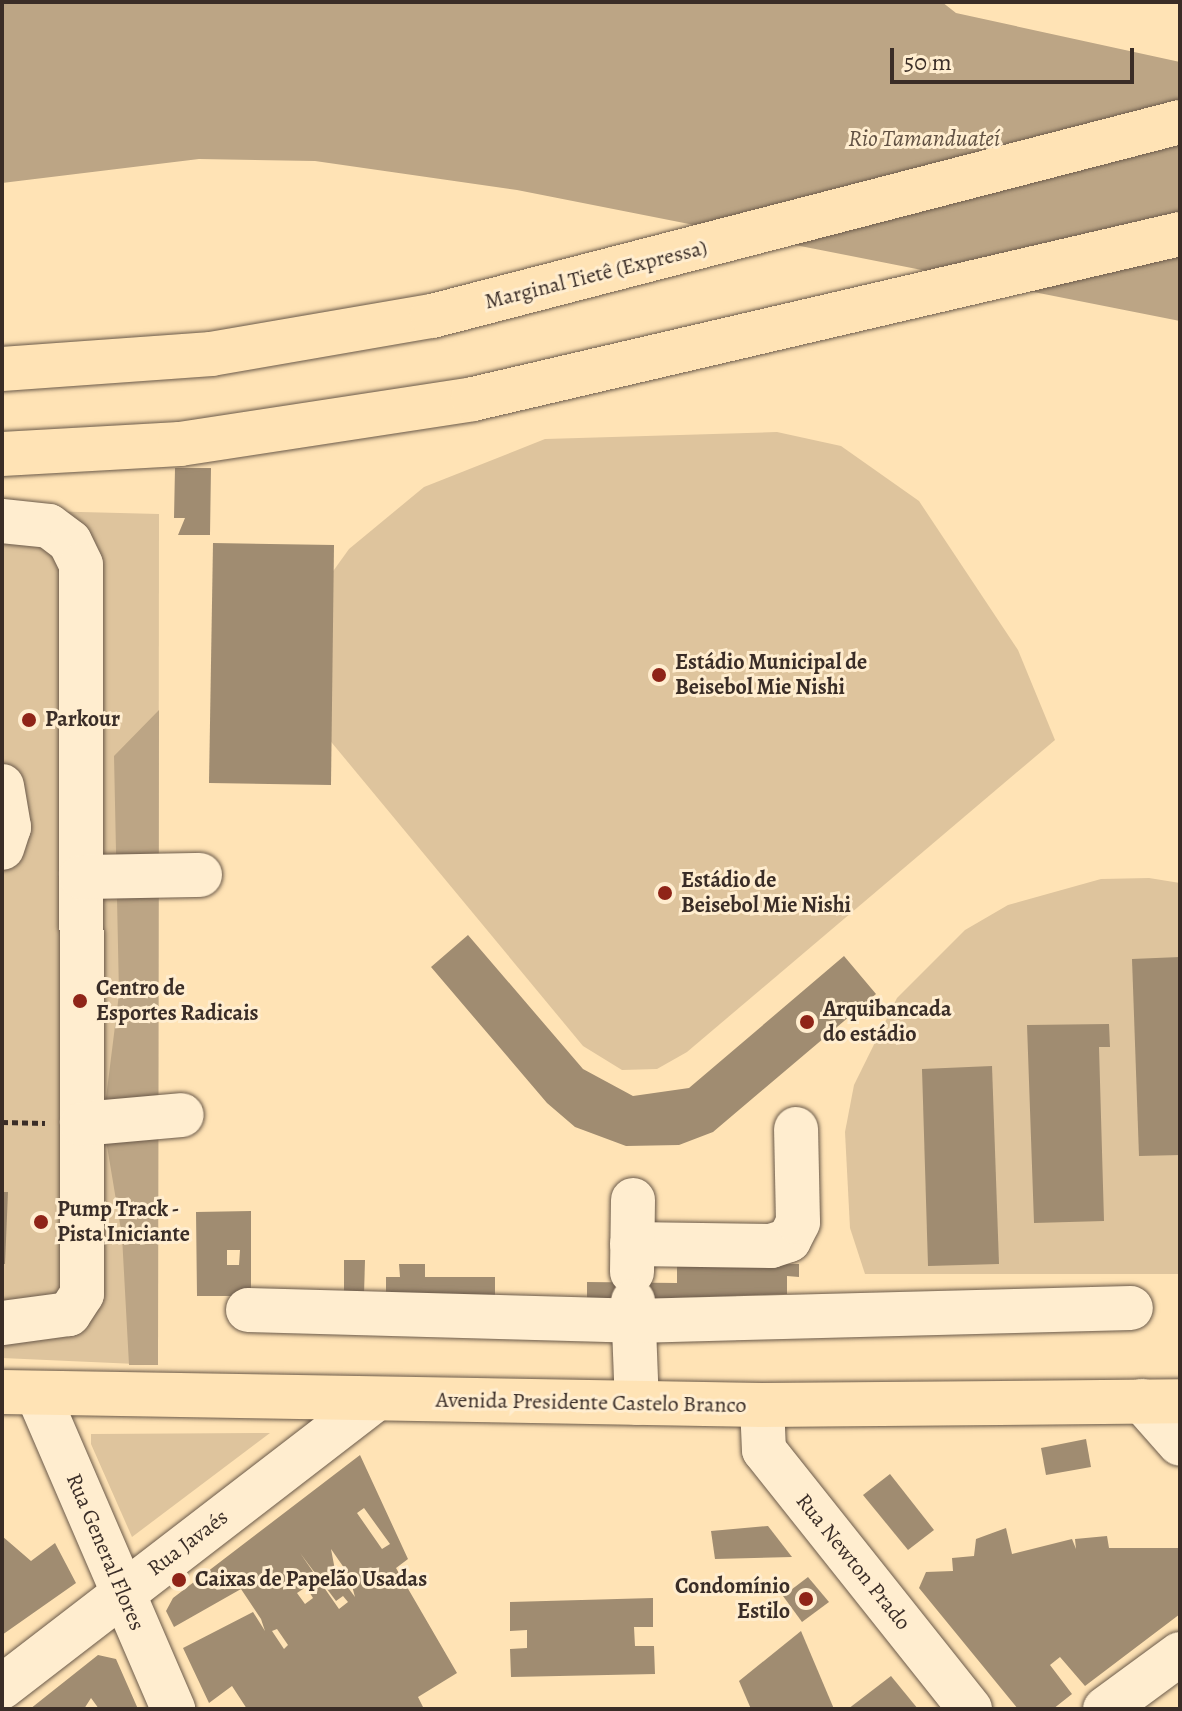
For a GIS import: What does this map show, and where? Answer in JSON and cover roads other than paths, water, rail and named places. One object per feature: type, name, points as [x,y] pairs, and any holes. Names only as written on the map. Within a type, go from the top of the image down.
[{"type":"highway","name":"Marginal Tietê (Expressa)","points":[[2,369],[312,340],[578,281],[1180,122]]},
{"type":"highway","points":[[2,454],[180,444],[473,399],[847,307],[1180,234]]},
{"type":"highway","name":"Avenida Presidente Castelo Branco","points":[[20,1394],[762,1405],[1161,1401]]},
{"type":"street","points":[[2,521],[49,526],[70,542],[81,565],[96,877],[82,1294],[69,1314],[2,1323]]},
{"type":"street","points":[[2,786],[9,827],[2,848]]},
{"type":"street","points":[[96,877],[186,874]]},
{"type":"street","points":[[88,1124],[173,1116]]},
{"type":"street","points":[[633,1287],[789,1240],[798,1222],[796,1129]]},
{"type":"street","points":[[633,1200],[637,1403]]},
{"type":"street","points":[[248,1310],[633,1287],[1131,1308]]},
{"type":"street","name":"Rua General Flores","points":[[20,1394],[120,1594],[173,1709]]},
{"type":"street","name":"Rua Javaés","points":[[2,1687],[374,1401]]},
{"type":"street","points":[[1161,1401],[1180,1444]]},
{"type":"street","name":"Rua Newton Prado","points":[[762,1405],[764,1450],[970,1709]]},
{"type":"street","points":[[1105,1709],[1180,1654]]},
{"type":"water","name":"Rio Tamanduateí","points":[[2,2],[942,2],[956,13],[1180,62],[1180,321],[517,190],[315,161],[199,159],[2,183]]},
{"type":"water","points":[[159,710],[158,1365],[129,1365],[122,1236],[103,1122],[119,994],[114,756]]},
{"type":"place","name":"Estádio Municipal de Beisebol Mie Nishi","points":[[659,675]]},
{"type":"place","name":"Parkour","points":[[29,720]]},
{"type":"place","name":"Estádio de Beisebol Mie Nishi","points":[[665,893]]},
{"type":"place","name":"Centro de Esportes Radicais","points":[[80,1001]]},
{"type":"place","name":"Arquibancada do estádio","points":[[807,1022]]},
{"type":"place","name":"Pump Track - Pista Iniciante","points":[[41,1222]]},
{"type":"place","name":"Caixas de Papelão Usadas","points":[[179,1580]]},
{"type":"place","name":"Condomínio Estilo","points":[[806,1599]]}]
